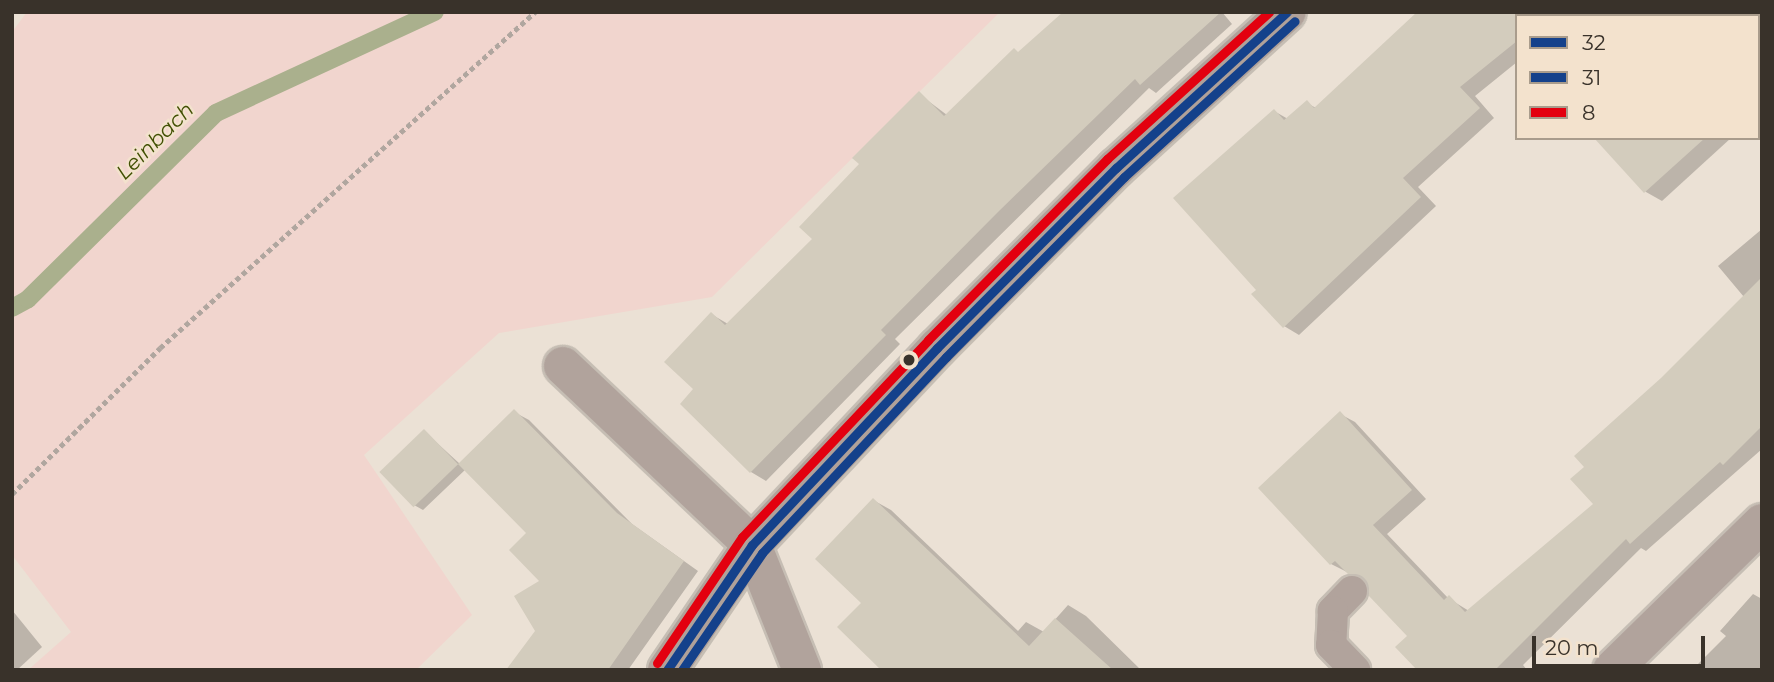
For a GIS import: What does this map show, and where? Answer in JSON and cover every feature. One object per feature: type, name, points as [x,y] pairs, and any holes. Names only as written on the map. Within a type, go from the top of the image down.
[{"type":"main road","points":[[667,670],[752,545],[937,348],[1116,168],[1287,12]]},
{"type":"street","points":[[563,366],[752,545],[802,670]]},
{"type":"street","points":[[1612,670],[1762,523]]},
{"type":"lane","points":[[1352,591],[1333,611],[1331,645],[1355,670]]},
{"type":"path","points":[[12,494],[160,348],[535,12]]},
{"type":"shaded area","points":[[27,12],[1000,12],[712,297],[499,333],[364,455],[472,615],[416,670],[28,670],[71,632],[12,555],[12,32]]},
{"type":"building","points":[[1063,12],[1221,12],[1140,85],[1135,79],[998,212],[881,330],[886,335],[750,473],[680,404],[693,389],[664,362],[711,312],[725,325],[812,239],[799,227],[859,164],[852,158],[919,91],[944,116],[1014,48],[1018,52]]},
{"type":"building","points":[[1417,12],[1552,12],[1515,14],[1515,43],[1460,87],[1480,108],[1403,178],[1421,197],[1283,328],[1251,294],[1256,290],[1173,198],[1274,109],[1284,120],[1307,100],[1314,108]]},
{"type":"building","points":[[1596,140],[1703,140],[1644,193]]},
{"type":"building","points":[[1762,277],[1762,426],[1723,465],[1720,462],[1630,544],[1626,539],[1495,670],[1417,670],[1395,647],[1407,636],[1369,596],[1369,587],[1364,579],[1348,574],[1335,561],[1330,565],[1258,488],[1340,411],[1412,490],[1373,525],[1444,600],[1449,595],[1465,612],[1593,504],[1570,479],[1584,467],[1574,456],[1661,378]]},
{"type":"building","points":[[514,409],[617,513],[684,561],[608,670],[506,670],[535,631],[514,596],[539,581],[509,550],[526,533],[458,464]]},
{"type":"building","points":[[424,429],[458,464],[413,507],[379,472]]},
{"type":"building","points":[[873,498],[1029,646],[1055,618],[1113,670],[881,670],[837,627],[861,603],[815,559]]},
{"type":"waterway","name":"Leinbach","points":[[12,308],[28,299],[216,113],[435,12]]},
{"type":"transit line","name":"8","points":[[657,663],[742,537],[928,340],[1107,159],[1269,12]]},
{"type":"transit line","name":"32","points":[[667,670],[752,545],[937,348],[1116,168],[1287,12]]},
{"type":"transit line","name":"31","points":[[682,670],[762,553],[946,357],[1124,177],[1295,21]]}]
